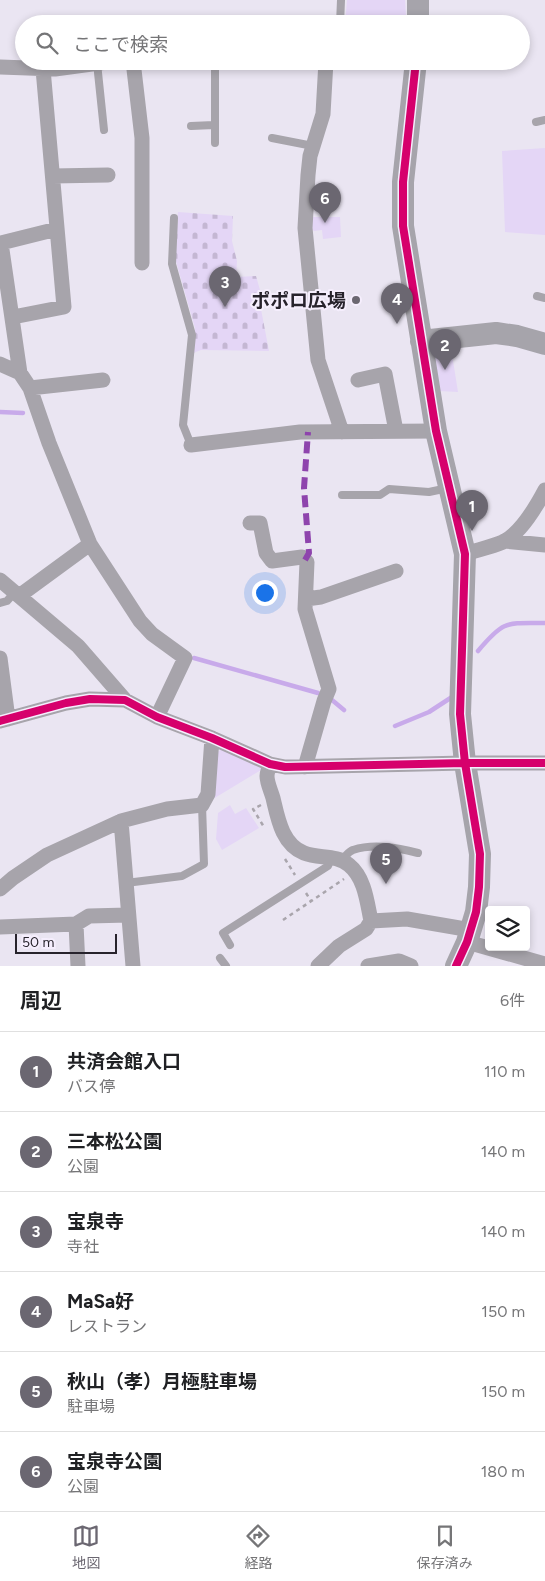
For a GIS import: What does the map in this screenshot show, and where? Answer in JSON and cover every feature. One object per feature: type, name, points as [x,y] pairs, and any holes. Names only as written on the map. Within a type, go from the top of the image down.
[{"type":"street","points":[[418,0],[418,15]]},
{"type":"street","points":[[0,67],[15,68]]},
{"type":"street","points":[[13,317],[64,307],[43,70]]},
{"type":"street","points":[[133,70],[142,138],[137,174],[142,263]]},
{"type":"street","points":[[325,70],[323,114],[313,146],[308,175],[305,228],[318,360],[342,432]]},
{"type":"street","points":[[415,70],[403,182],[403,226],[436,431],[465,554],[460,714],[465,763],[480,854],[478,900],[469,936],[456,966]]},
{"type":"street","points":[[53,176],[108,175]]},
{"type":"street","points":[[57,230],[0,243],[13,317],[20,373],[30,388],[49,443],[90,544],[140,621],[152,634],[186,658],[157,716]]},
{"type":"street","points":[[421,341],[501,334],[545,344]]},
{"type":"street","points":[[0,364],[20,373]]},
{"type":"street","points":[[358,380],[385,374],[396,431]]},
{"type":"street","points":[[30,388],[103,380]]},
{"type":"street","points":[[191,445],[300,432],[436,431]]},
{"type":"street","points":[[465,554],[504,541],[535,510],[545,490]]},
{"type":"street","points":[[261,522],[266,553],[272,561],[302,557],[307,562],[305,609],[329,689],[305,767]]},
{"type":"street","points":[[504,541],[545,545]]},
{"type":"street","points":[[17,594],[90,544]]},
{"type":"street","points":[[306,599],[321,597],[372,574],[396,571]]},
{"type":"street","points":[[0,580],[78,646],[125,700],[157,716],[270,764],[305,767],[545,763]]},
{"type":"street","points":[[0,657],[4,720],[90,698],[125,700]]},
{"type":"street","points":[[0,889],[47,855],[121,822],[167,809],[202,805],[208,794],[212,738]]},
{"type":"street","points":[[270,764],[267,776],[279,822],[285,836],[300,851],[337,859],[349,864],[363,885],[371,921],[366,929],[339,946],[318,966]]},
{"type":"street","points":[[121,822],[133,966]]},
{"type":"street","points":[[0,927],[76,924],[89,916],[128,915]]},
{"type":"street","points":[[371,921],[406,919],[469,936],[545,964]]},
{"type":"street","points":[[76,924],[78,966]]},
{"type":"street","points":[[374,962],[399,961],[411,966]]},
{"type":"lane","points":[[340,15],[341,0]]},
{"type":"lane","points":[[98,70],[104,130]]},
{"type":"lane","points":[[215,70],[215,143]]},
{"type":"lane","points":[[536,122],[545,120]]},
{"type":"lane","points":[[191,126],[214,126]]},
{"type":"lane","points":[[272,138],[313,146]]},
{"type":"lane","points":[[174,218],[172,264],[192,335],[183,425],[191,445]]},
{"type":"lane","points":[[342,495],[380,495],[389,489],[429,492],[450,488]]},
{"type":"lane","points":[[0,603],[7,601],[17,594]]},
{"type":"lane","points":[[126,882],[182,876],[204,864],[202,805]]},
{"type":"lane","points":[[230,945],[223,933],[352,850],[394,847],[418,853]]},
{"type":"lane","points":[[220,958],[226,966]]},
{"type":"path","points":[[283,920],[356,872]]},
{"type":"green space","points":[[347,0],[405,0],[406,15],[346,15]]},
{"type":"green space","points":[[545,148],[545,235],[505,232],[502,151]]},
{"type":"green space","points":[[178,212],[233,216],[232,241],[237,261],[236,277],[256,276],[260,290],[260,304],[269,351],[201,350],[193,353],[195,328],[175,258]]},
{"type":"green space","points":[[310,217],[340,217],[341,237],[323,239],[322,230],[314,231],[312,229]]},
{"type":"green space","points":[[451,348],[458,392],[439,391],[433,349]]},
{"type":"green space","points":[[222,749],[262,767],[261,770],[213,799],[216,753]]},
{"type":"green space","points":[[230,805],[235,814],[246,808],[259,828],[222,850],[216,839],[218,813]]},
{"type":"waterway","points":[[0,412],[23,413]]},
{"type":"waterway","points":[[478,651],[494,634],[507,625],[545,623]]},
{"type":"waterway","points":[[194,658],[318,693]]},
{"type":"waterway","points":[[395,726],[429,712],[452,697]]},
{"type":"waterway","points":[[332,700],[344,710]]},
{"type":"marked path","points":[[305,560],[309,553],[304,488],[308,432]]},
{"type":"cycle path","points":[[415,70],[403,182],[403,226],[436,431],[465,554],[460,714],[465,763],[480,854],[476,912],[467,942],[456,966]]},
{"type":"cycle path","points":[[0,721],[66,703],[90,699],[125,700],[157,717],[212,738],[270,764],[285,767],[545,763]]},
{"type":"place","name":"宝泉寺公園","points":[[325,223]]},
{"type":"place","name":"ポポロ広場","points":[[356,300]]},
{"type":"place","name":"宝泉寺","points":[[225,307]]},
{"type":"place","name":"MaSa好","points":[[397,324]]},
{"type":"place","name":"三本松公園","points":[[445,370]]},
{"type":"place","name":"共済会館入口","points":[[472,531]]},
{"type":"place","name":"秋山（孝）月極駐車場","points":[[386,884]]}]
